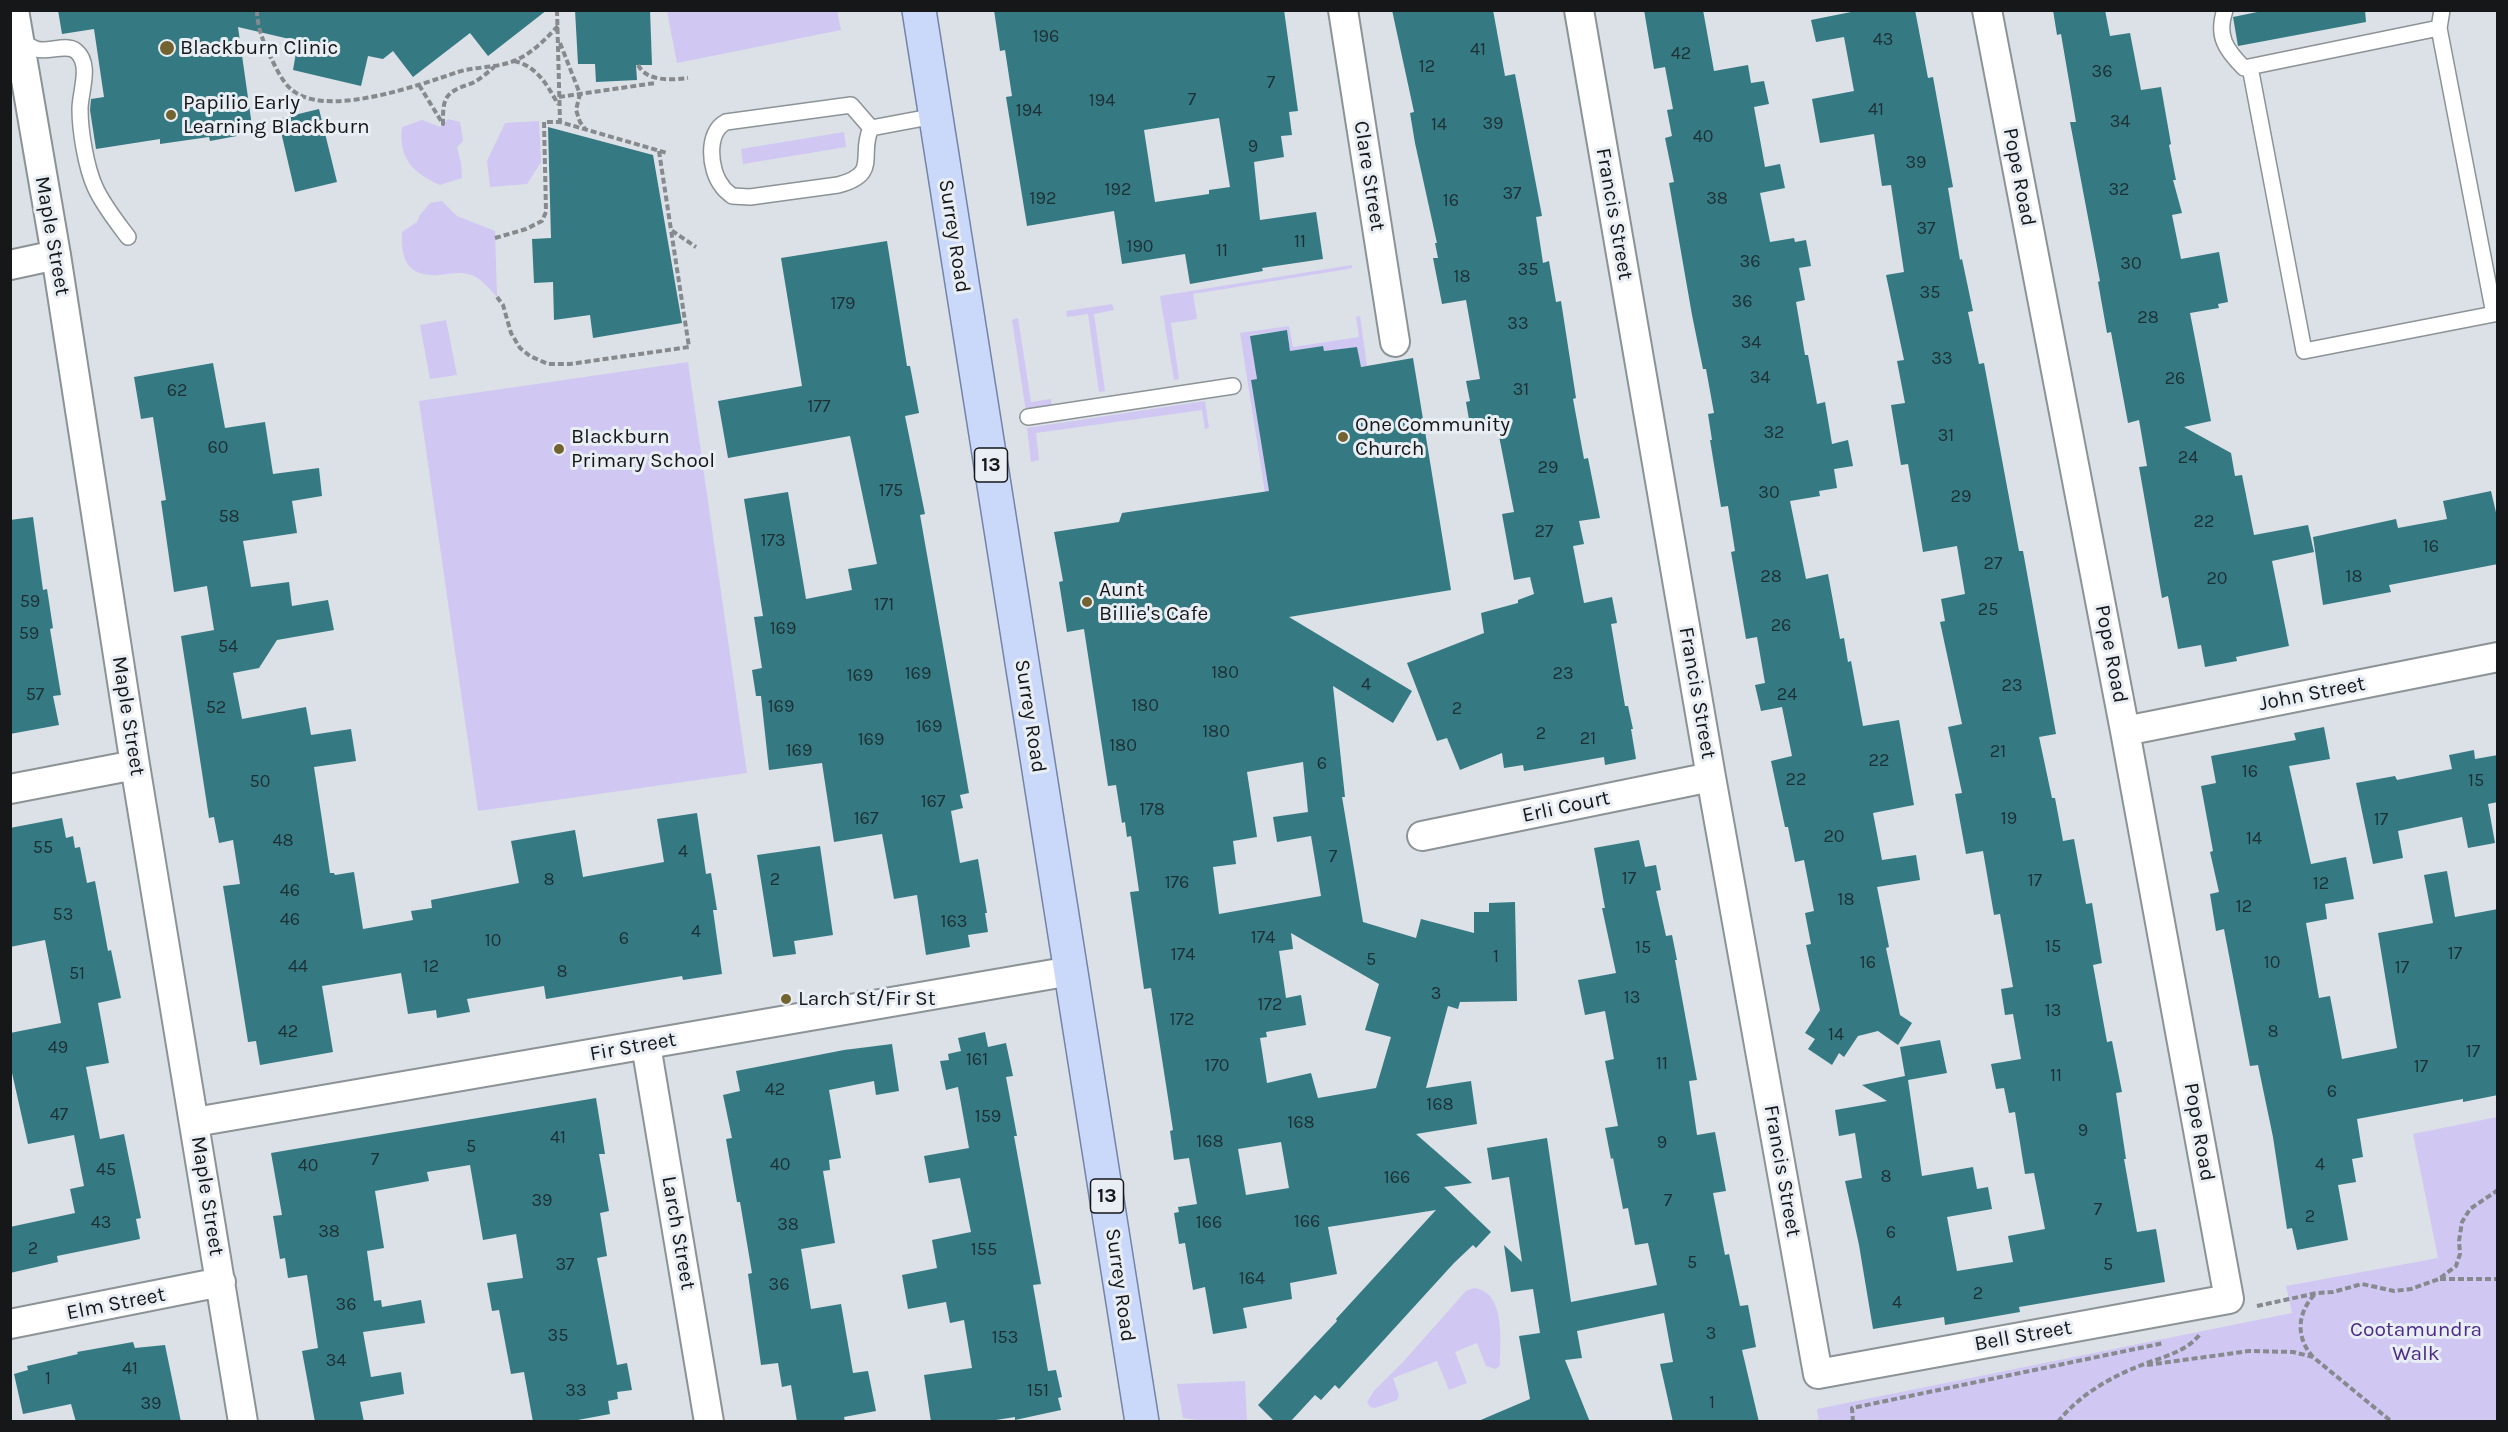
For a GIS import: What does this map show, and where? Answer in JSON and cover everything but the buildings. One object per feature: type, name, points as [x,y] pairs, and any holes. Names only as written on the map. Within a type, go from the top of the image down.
[{"type":"main road","name":"Surrey Road","points":[[919,10],[1142,1422]]},
{"type":"street","name":"Maple Street","points":[[14,10],[56,255],[135,765],[243,1422]]},
{"type":"street","name":"Clare Street","points":[[1343,10],[1395,342]]},
{"type":"street","name":"Francis Street","points":[[1579,10],[1711,777],[1818,1374]]},
{"type":"street","name":"Pope Road","points":[[1987,10],[2239,1303]]},
{"type":"street","points":[[10,266],[56,255]]},
{"type":"street","name":"John Street","points":[[2126,731],[2498,657]]},
{"type":"street","points":[[10,789],[135,765]]},
{"type":"street","name":"Erli Court","points":[[1422,836],[1711,777]]},
{"type":"street","name":"Fir Street","points":[[195,1122],[1071,971]]},
{"type":"street","name":"Larch Street","points":[[646,1045],[709,1422]]},
{"type":"street","name":"Elm Street","points":[[10,1324],[221,1282]]},
{"type":"street","name":"Bell Street","points":[[1818,1374],[2239,1303]]},
{"type":"lane","points":[[2225,10],[2220,34],[2227,51],[2244,68],[2439,28]]},
{"type":"lane","points":[[2250,67],[2304,351],[2494,314],[2439,28],[2442,10]]},
{"type":"lane","points":[[19,40],[36,49],[50,50],[69,47],[78,52],[83,62],[84,79],[80,109],[81,131],[93,184],[101,200],[128,237]]},
{"type":"lane","points":[[851,105],[871,128],[867,138],[866,165],[861,176],[845,183],[750,197],[732,196],[721,186],[715,171],[713,137],[718,126],[726,122],[851,105]]},
{"type":"lane","points":[[871,128],[935,116]]},
{"type":"lane","points":[[1029,417],[1233,386]]},
{"type":"path","points":[[257,10],[260,32],[282,79],[297,94],[316,101],[340,103],[441,80],[471,68],[495,66],[513,61],[536,50],[558,26]]},
{"type":"path","points":[[557,10],[560,122]]},
{"type":"path","points":[[558,40],[580,94],[576,110],[586,130]]},
{"type":"path","points":[[513,61],[525,64],[537,72],[559,106]]},
{"type":"path","points":[[638,65],[642,73],[651,77],[671,80],[688,78]]},
{"type":"path","points":[[419,85],[443,124],[443,105],[450,92],[482,78],[495,66]]},
{"type":"path","points":[[559,97],[655,83]]},
{"type":"path","points":[[495,238],[526,229],[542,221],[546,212],[544,122],[560,122],[667,153]]},
{"type":"path","points":[[497,297],[503,305],[511,333],[520,348],[530,356],[548,364],[570,364],[689,347],[659,150]]},
{"type":"path","points":[[671,230],[696,247]]},
{"type":"path","points":[[2239,1303],[2333,1292],[2362,1284],[2394,1291],[2411,1289],[2439,1279],[2456,1266],[2460,1254],[2459,1240],[2462,1222],[2470,1209],[2498,1190]]},
{"type":"path","points":[[2439,1279],[2498,1279]]},
{"type":"path","points":[[2317,1293],[2308,1301],[2300,1325],[2301,1340],[2313,1358],[2392,1422]]},
{"type":"path","points":[[2058,1422],[2074,1404],[2095,1388],[2138,1366],[2190,1345],[2206,1326]]},
{"type":"path","points":[[2188,1338],[2199,1335]]},
{"type":"path","points":[[1853,1422],[1852,1408],[2165,1343]]},
{"type":"path","points":[[2138,1366],[2249,1351],[2293,1352],[2313,1358]]},
{"type":"green space","points":[[667,11],[837,11],[841,30],[677,63]]},
{"type":"green space","points":[[448,119],[460,122],[463,141],[457,147],[462,178],[440,185],[422,175],[409,163],[402,147],[402,127],[422,120],[440,127]]},
{"type":"green space","points":[[539,121],[541,162],[527,184],[490,187],[487,161],[505,123]]},
{"type":"green space","points":[[844,132],[846,147],[743,164],[741,149]]},
{"type":"green space","points":[[442,201],[457,216],[495,231],[497,297],[473,275],[422,274],[415,271],[406,261],[402,247],[402,232],[417,222],[430,203]]},
{"type":"green space","points":[[1352,265],[1352,268],[1348,269],[1193,294],[1197,319],[1171,323],[1179,379],[1174,380],[1160,296]]},
{"type":"green space","points":[[1112,304],[1114,310],[1094,314],[1105,391],[1099,392],[1088,314],[1067,317],[1066,311]]},
{"type":"green space","points":[[1360,316],[1367,366],[1360,366],[1357,347],[1324,351],[1322,346],[1290,351],[1287,330],[1250,335],[1257,379],[1251,380],[1270,498],[1265,493],[1240,333],[1289,326],[1293,347],[1359,337],[1356,317]]},
{"type":"green space","points":[[1018,318],[1031,402],[1051,399],[1052,406],[1026,412],[1012,320]]},
{"type":"green space","points":[[446,320],[457,375],[430,379],[420,325]]},
{"type":"green space","points":[[688,362],[747,773],[478,811],[419,401]]},
{"type":"green space","points":[[1205,401],[1209,428],[1205,429],[1202,410],[1036,433],[1039,460],[1031,462],[1027,428]]},
{"type":"green space","name":"Cootamundra Walk","points":[[2497,1117],[2497,1421],[1819,1421],[1817,1409],[2292,1313],[2286,1286],[2438,1258],[2413,1134]]},
{"type":"green space","points":[[1474,1288],[1484,1291],[1492,1298],[1496,1308],[1500,1331],[1500,1365],[1496,1369],[1486,1366],[1477,1343],[1455,1352],[1467,1383],[1449,1390],[1437,1361],[1393,1378],[1399,1395],[1397,1400],[1375,1408],[1370,1407],[1367,1402],[1374,1391],[1466,1291]]},
{"type":"green space","points":[[1245,1381],[1247,1421],[1205,1421],[1183,1418],[1177,1384]]},
{"type":"place","name":"Blackburn Clinic","points":[[167,48]]},
{"type":"place","name":"Papilio Early Learning Blackburn","points":[[171,115]]},
{"type":"place","name":"One Community Church","points":[[1343,437]]},
{"type":"place","name":"Blackburn Primary School","points":[[559,449]]},
{"type":"place","name":"Aunt Billie's Cafe","points":[[1087,602]]},
{"type":"place","name":"Larch St/Fir St","points":[[786,999]]}]
